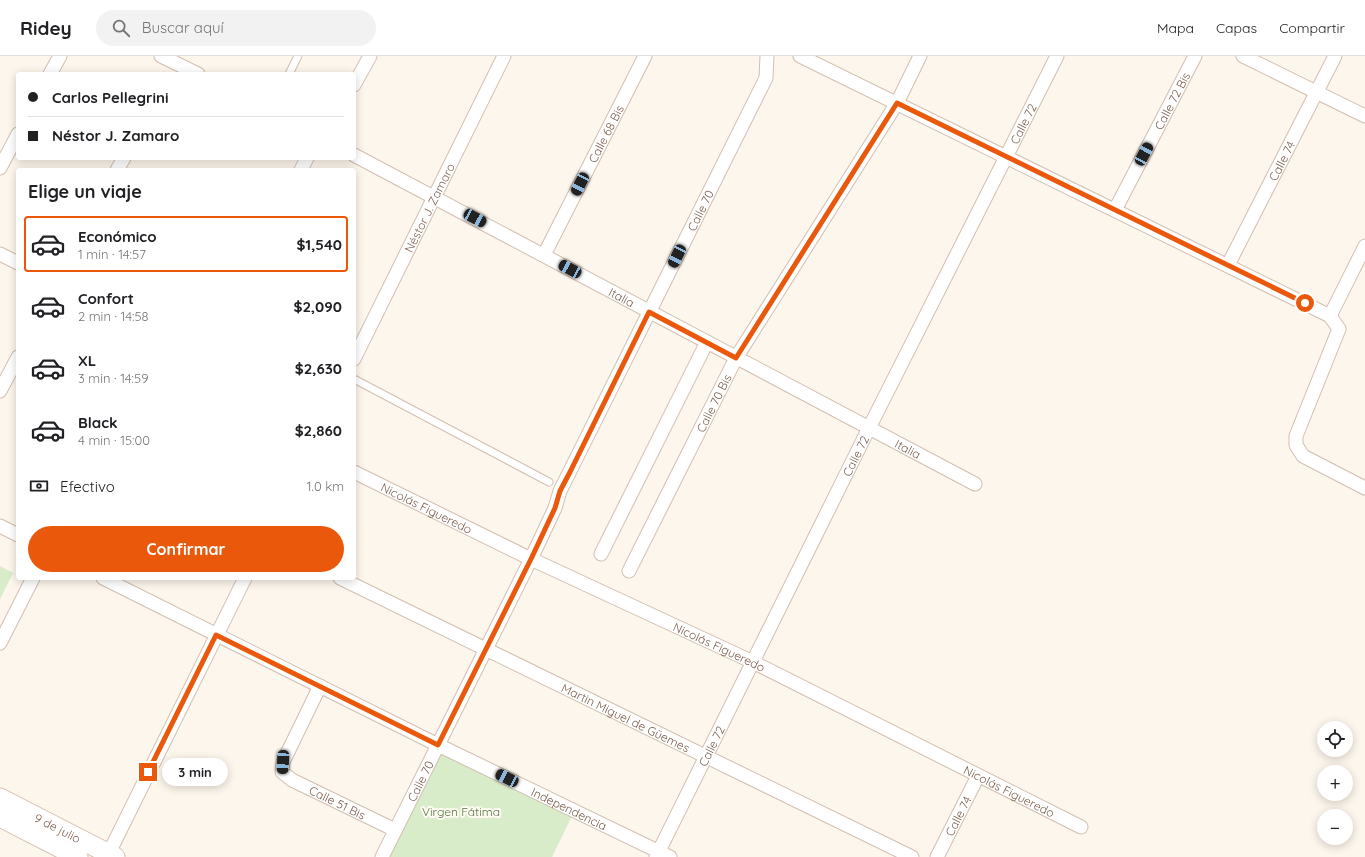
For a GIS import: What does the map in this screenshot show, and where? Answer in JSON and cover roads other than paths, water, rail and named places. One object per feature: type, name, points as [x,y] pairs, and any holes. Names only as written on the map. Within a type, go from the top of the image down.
[{"type":"main road","name":"9 de julio","points":[[0,798],[110,856]]},
{"type":"main road","name":"9 de julio","points":[[0,817],[78,857]]},
{"type":"street","points":[[51,72],[60,56]]},
{"type":"street","points":[[161,56],[172,68],[189,72]]},
{"type":"street","points":[[356,81],[370,56]]},
{"type":"street","name":"Néstor J. Zamaro","points":[[356,355],[504,56]]},
{"type":"street","name":"Calle 68 Bis","points":[[544,255],[645,56]]},
{"type":"street","name":"Calle 70","points":[[382,857],[531,559],[555,508],[560,491],[766,78],[767,56]]},
{"type":"street","points":[[800,56],[1330,316],[1339,329],[1296,436],[1296,445],[1302,456],[1365,488]]},
{"type":"street","name":"Calle 70 Bis","points":[[629,571],[736,358],[897,103],[920,56]]},
{"type":"street","name":"Calle 72","points":[[661,855],[706,756],[869,428],[1057,56]]},
{"type":"street","name":"Calle 72 Bis","points":[[1116,210],[1195,56]]},
{"type":"street","points":[[1243,56],[1365,116]]},
{"type":"street","name":"Calle 74","points":[[1228,265],[1335,56]]},
{"type":"street","points":[[0,168],[16,138]]},
{"type":"street","name":"Italia","points":[[356,156],[975,484]]},
{"type":"street","points":[[1330,316],[1365,246]]},
{"type":"street","points":[[0,254],[16,263]]},
{"type":"street","points":[[600,554],[706,342]]},
{"type":"street","points":[[0,392],[16,361]]},
{"type":"street","name":"Nicolás Figueredo","points":[[356,473],[531,559],[753,662],[1082,827]]},
{"type":"street","points":[[0,526],[16,534]]},
{"type":"street","points":[[0,643],[32,580]]},
{"type":"street","name":"Independencia","points":[[107,580],[661,855]]},
{"type":"street","points":[[110,856],[244,580]]},
{"type":"street","name":"Martin Miguel de Güemes","points":[[344,580],[912,857]]},
{"type":"street","name":"Calle 51 Bis","points":[[320,686],[283,762],[282,772],[292,780],[395,830]]},
{"type":"street","name":"Calle 74","points":[[937,857],[978,776]]},
{"type":"lane","points":[[290,72],[298,56]]},
{"type":"lane","points":[[356,380],[549,482]]},
{"type":"park label","name":"Virgen Fátima","points":[[461,811]]}]
